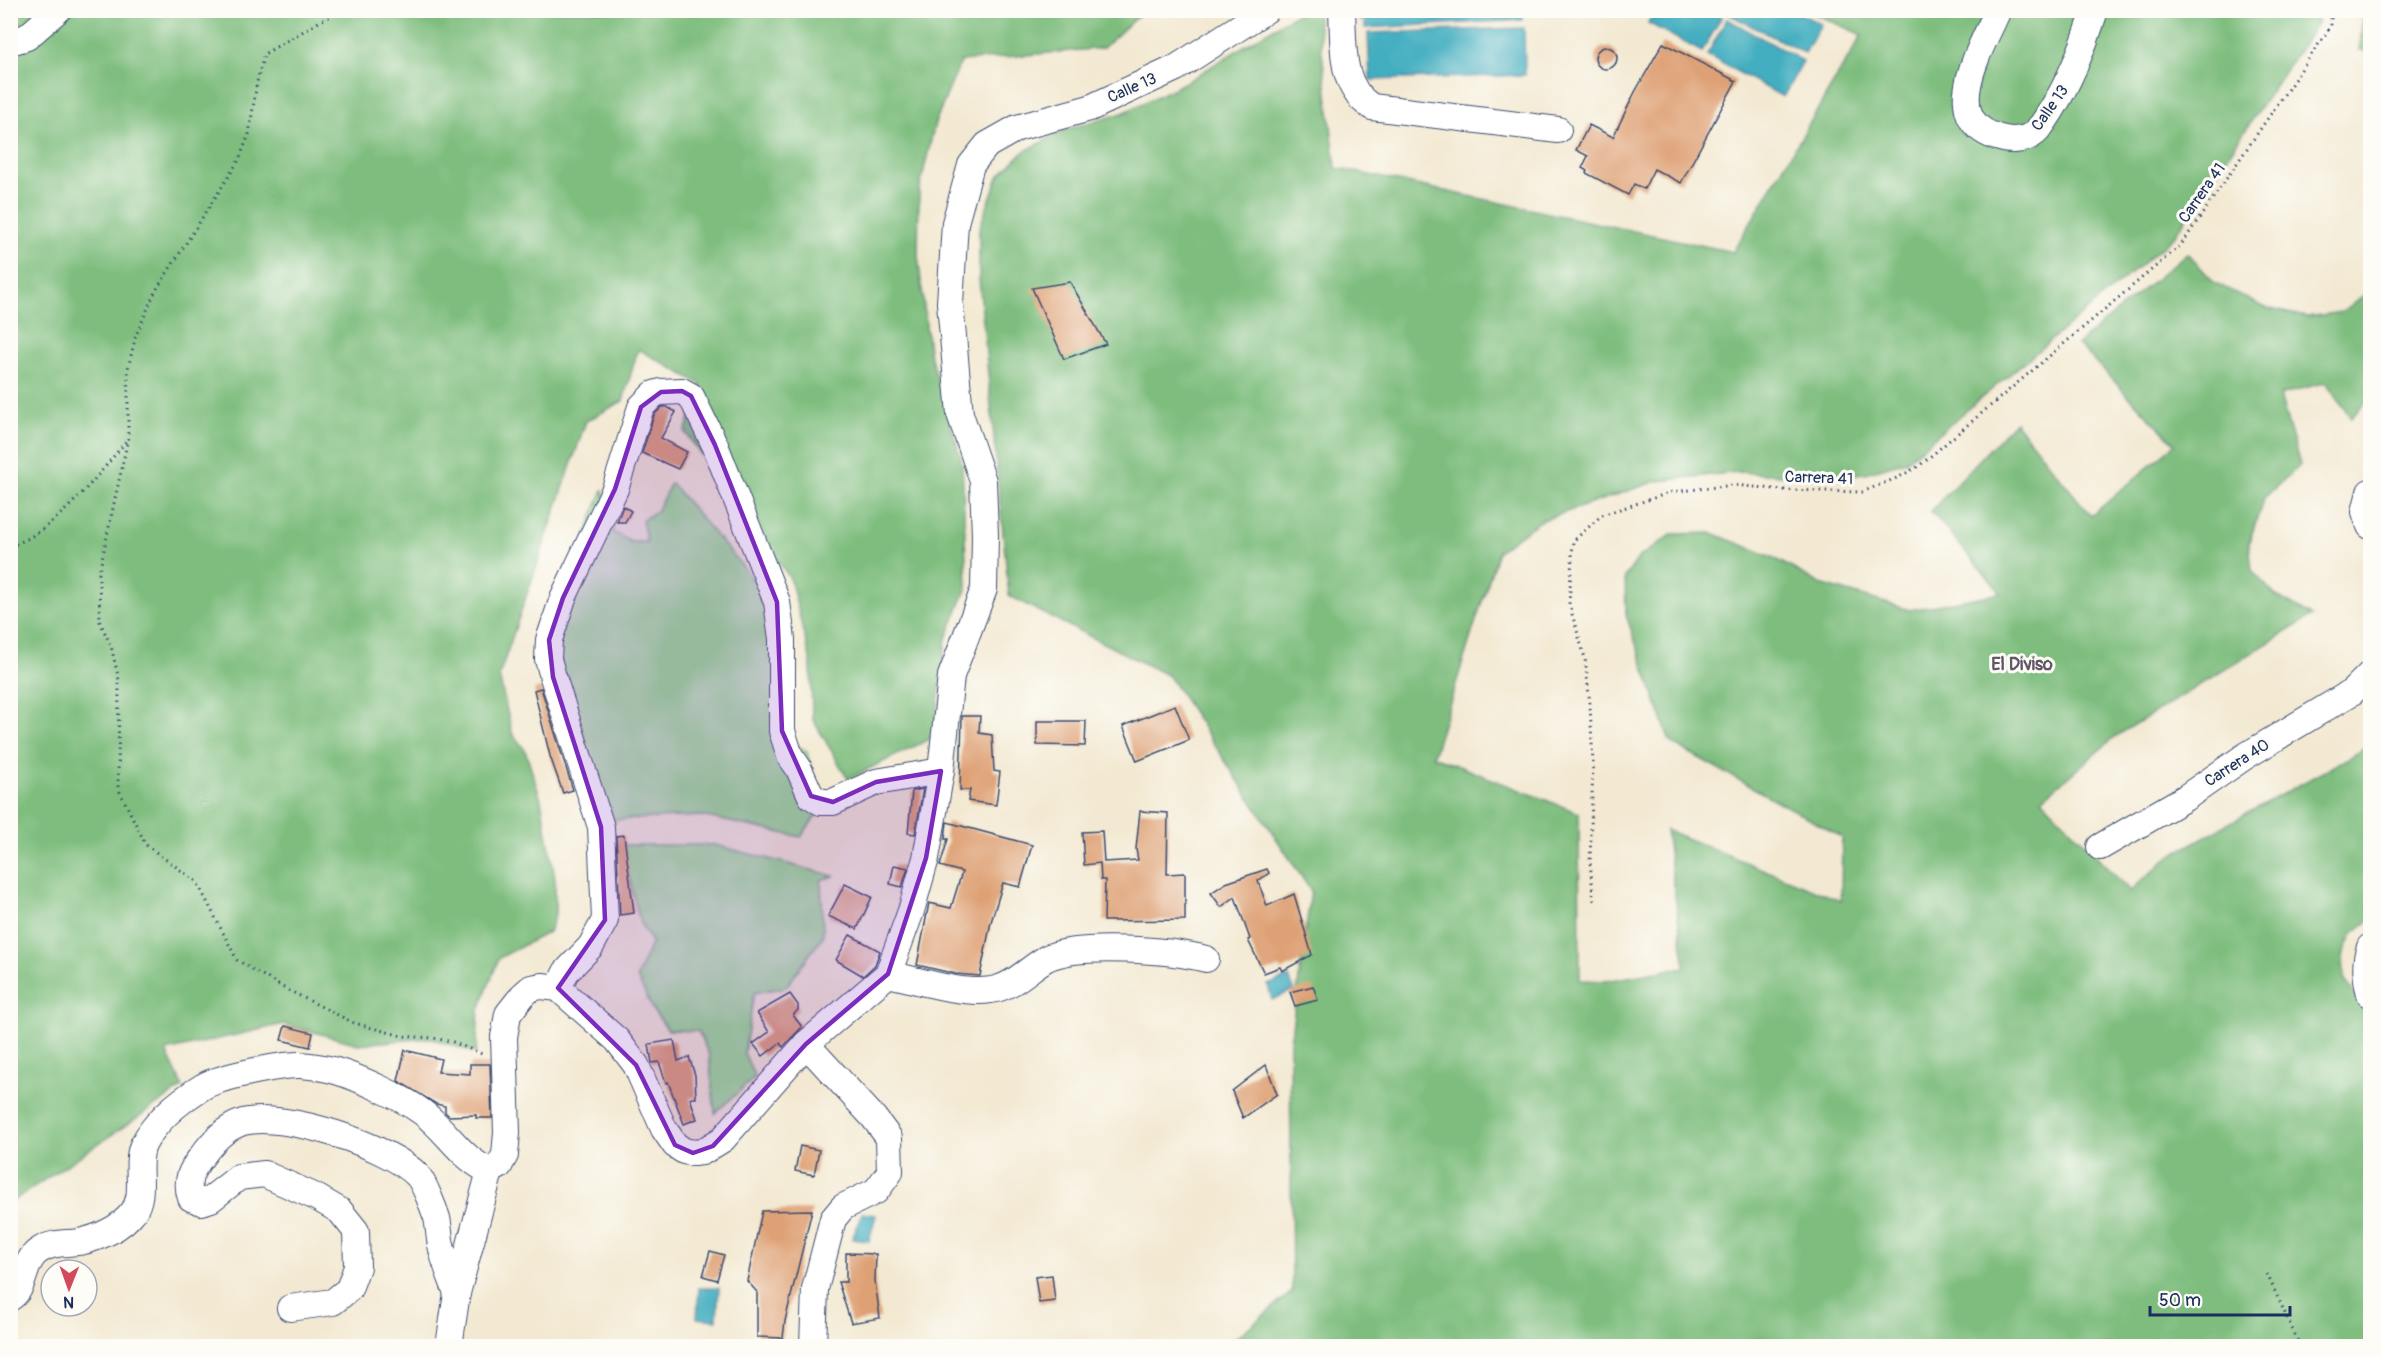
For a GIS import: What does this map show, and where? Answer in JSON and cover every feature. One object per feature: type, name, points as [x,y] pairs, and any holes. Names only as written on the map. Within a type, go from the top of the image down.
[{"type":"street","points":[[10,42],[27,37],[58,10]]},
{"type":"street","name":"Calle 13","points":[[940,771],[951,676],[984,589],[983,482],[960,414],[950,303],[955,223],[971,165],[987,145],[1017,128],[1090,108],[1176,68],[1266,10]]},
{"type":"street","points":[[1342,10],[1345,66],[1355,91],[1372,107],[1558,130]]},
{"type":"street","name":"Calle 13","points":[[1998,10],[1970,75],[1966,92],[1969,116],[1981,131],[2001,139],[2015,140],[2025,138],[2038,130],[2055,104],[2072,75],[2095,10]]},
{"type":"street","points":[[449,1347],[457,1293],[490,1171],[499,1166],[505,1155],[507,1133],[504,1037],[508,1014],[523,995],[531,988],[558,987],[617,1040],[636,1065],[664,1129],[675,1145],[684,1152],[702,1152],[723,1139],[806,1044],[888,974],[912,911],[926,858],[940,771],[876,782],[833,802],[821,802],[811,796],[798,767],[790,756],[782,731],[782,639],[777,602],[715,445],[691,396],[682,391],[668,390],[654,394],[641,407],[615,489],[563,598],[549,640],[548,659],[553,678],[601,827],[604,920],[591,946],[566,972],[558,987]]},
{"type":"street","points":[[2370,492],[2365,512],[2370,526]]},
{"type":"street","name":"Carrera 40","points":[[2100,847],[2185,798],[2244,757],[2352,692],[2370,674]]},
{"type":"street","points":[[2370,947],[2367,956],[2366,979],[2370,994]]},
{"type":"street","points":[[888,974],[971,992],[994,990],[1020,977],[1045,959],[1076,950],[1182,952],[1206,959]]},
{"type":"street","points":[[806,1044],[874,1118],[889,1138],[890,1172],[876,1191],[843,1207],[833,1219],[815,1289],[813,1347]]},
{"type":"street","points":[[10,1298],[21,1288],[25,1271],[37,1251],[54,1243],[78,1242],[99,1237],[122,1223],[135,1210],[140,1192],[142,1148],[164,1114],[205,1085],[243,1074],[299,1065],[337,1071],[423,1113],[478,1166],[490,1171]]},
{"type":"street","points":[[290,1308],[333,1302],[349,1289],[357,1267],[356,1231],[340,1211],[316,1197],[264,1174],[239,1177],[211,1199],[202,1202],[191,1198],[188,1179],[196,1165],[226,1129],[245,1122],[266,1121],[316,1127],[389,1154],[419,1177],[437,1217],[441,1246],[457,1293]]},
{"type":"path","points":[[346,10],[324,19],[264,54],[249,134],[239,160],[155,292],[136,335],[128,368],[128,439],[99,573],[100,622],[111,646],[119,680],[118,788],[146,845],[197,882],[237,960],[273,982],[354,1023],[402,1036],[453,1042],[478,1053],[504,1058]]},
{"type":"path","name":"Carrera 41","points":[[1594,901],[1590,863],[1593,763],[1590,704],[1585,658],[1569,604],[1573,541],[1602,514],[1672,492],[1734,485],[1784,490],[1862,492],[1919,466],[2181,245],[2331,27],[2331,10]]},
{"type":"path","points":[[10,546],[45,527],[94,480],[128,439]]},
{"type":"path","points":[[2267,1274],[2300,1347]]},
{"type":"highlighted area","points":[[682,391],[691,396],[715,445],[777,602],[782,731],[811,796],[833,802],[876,782],[941,771],[926,858],[888,974],[806,1044],[713,1146],[693,1153],[675,1145],[636,1065],[558,988],[605,920],[601,827],[553,677],[549,640],[563,598],[615,489],[641,407],[661,392]]},
{"type":"green space","points":[[11,11],[1143,11],[1103,48],[961,61],[935,123],[919,191],[918,255],[929,351],[962,462],[967,587],[946,639],[934,737],[848,779],[812,718],[811,662],[790,578],[685,432],[701,384],[638,349],[623,401],[586,421],[499,676],[512,733],[525,750],[541,800],[555,878],[555,915],[549,932],[499,958],[479,1010],[476,1053],[430,1038],[358,1044],[284,1024],[166,1051],[183,1087],[11,1202]]},
{"type":"green space","points":[[1301,11],[1317,11],[1336,168],[1733,252],[1862,35],[1808,11],[2318,11],[2317,23],[2173,238],[1906,461],[1865,473],[1824,478],[1738,472],[1657,481],[1540,521],[1498,551],[1433,756],[1579,813],[1580,980],[1606,981],[1685,967],[1666,830],[1841,901],[1842,837],[1670,742],[1626,615],[1625,577],[1639,557],[1673,534],[1712,533],[1772,557],[1820,584],[1910,610],[2001,593],[1931,511],[2015,422],[2091,516],[2175,444],[2078,344],[2187,253],[2215,283],[2266,308],[2307,317],[2342,312],[2370,291],[2370,398],[2351,418],[2326,382],[2280,395],[2300,465],[2264,498],[2249,542],[2252,571],[2275,595],[2312,616],[2116,736],[2042,799],[2130,891],[2171,855],[2370,746],[2370,920],[2353,933],[2343,956],[2344,978],[2370,1020],[2370,1346],[1226,1346],[1292,1292],[1290,1043],[1311,891],[1169,676],[1009,596],[979,279],[979,229],[998,177],[1023,152],[1064,130],[1123,113],[1188,81]]},
{"type":"green space","points":[[2363,11],[2370,11],[2370,52],[2360,50]]},
{"type":"green space","points":[[671,483],[767,595],[790,740],[807,752],[820,810],[801,837],[702,816],[609,820],[567,678],[534,668],[603,490],[614,533],[631,542],[647,542],[642,520],[656,512]]},
{"type":"green space","points":[[622,845],[715,845],[834,876],[821,880],[823,936],[786,987],[754,993],[744,1053],[755,1077],[715,1113],[709,1055],[698,1031],[668,1030],[653,1010],[637,977],[652,942],[640,923]]},
{"type":"water","points":[[1733,10],[1795,11],[1821,24],[1805,53],[1730,15]]},
{"type":"water","points":[[1359,11],[1522,11],[1523,20],[1365,28],[1365,20],[1360,21]]},
{"type":"water","points":[[1654,11],[1712,11],[1722,16],[1702,52],[1648,23]]},
{"type":"water","points":[[1727,19],[1803,61],[1783,97],[1707,55]]},
{"type":"water","points":[[1524,28],[1525,75],[1370,80],[1368,33]]},
{"type":"water","points":[[1289,977],[1294,990],[1272,1000],[1268,985]]},
{"type":"water","points":[[862,1213],[876,1215],[869,1241],[852,1239]]},
{"type":"water","points":[[699,1288],[719,1288],[717,1320],[697,1318]]},
{"type":"building","points":[[1663,43],[1736,81],[1681,183],[1654,169],[1644,189],[1634,184],[1628,195],[1586,173],[1587,171],[1582,168],[1588,156],[1576,150],[1589,125],[1613,137]]},
{"type":"building","points":[[1606,47],[1614,50],[1617,58],[1614,66],[1606,69],[1598,66],[1595,58],[1598,50]]},
{"type":"building","points":[[1070,282],[1106,344],[1064,359],[1032,288]]},
{"type":"building","points":[[662,407],[676,412],[661,438],[687,452],[678,469],[642,453],[654,415]]},
{"type":"building","points":[[623,506],[631,511],[625,522],[617,522]]},
{"type":"building","points":[[541,688],[573,790],[563,793],[550,756],[534,690]]},
{"type":"building","points":[[1175,705],[1189,740],[1137,761],[1123,726]]},
{"type":"building","points":[[962,716],[980,716],[979,733],[992,735],[994,771],[1000,772],[996,805],[968,801],[970,790],[960,790]]},
{"type":"building","points":[[1037,721],[1086,721],[1085,746],[1037,745]]},
{"type":"building","points":[[923,789],[915,834],[908,833],[912,791]]},
{"type":"building","points":[[1140,811],[1168,813],[1167,874],[1185,873],[1185,920],[1104,921],[1105,880],[1101,880],[1100,863],[1084,865],[1082,832],[1102,831],[1104,862],[1138,860],[1136,849]]},
{"type":"building","points":[[947,822],[1032,845],[1020,887],[1003,883],[991,922],[980,976],[956,974],[917,965],[929,903],[951,908],[962,872],[940,866],[948,839],[945,839]]},
{"type":"building","points":[[624,835],[634,913],[620,915],[616,836]]},
{"type":"building","points":[[894,865],[908,868],[902,887],[890,884]]},
{"type":"building","points":[[1267,869],[1269,873],[1258,881],[1267,906],[1294,894],[1312,955],[1282,971],[1280,967],[1264,973],[1248,940],[1250,939],[1235,897],[1221,907],[1211,893],[1226,883]]},
{"type":"building","points":[[845,884],[872,897],[857,929],[828,916]]},
{"type":"building","points":[[850,935],[880,951],[875,965],[863,976],[836,960]]},
{"type":"building","points":[[1313,986],[1318,1000],[1295,1006],[1290,992]]},
{"type":"building","points":[[790,994],[798,1005],[798,1010],[793,1015],[802,1027],[783,1047],[780,1043],[763,1056],[753,1044],[769,1032],[757,1013]]},
{"type":"building","points":[[285,1026],[313,1033],[310,1047],[281,1040]]},
{"type":"building","points":[[674,1040],[678,1061],[689,1057],[695,1075],[696,1098],[690,1098],[697,1119],[684,1124],[659,1062],[652,1063],[649,1044]]},
{"type":"building","points":[[405,1050],[441,1059],[438,1072],[470,1074],[470,1064],[490,1064],[492,1118],[476,1118],[476,1115],[449,1116],[445,1112],[445,1106],[436,1104],[398,1081]]},
{"type":"building","points":[[1266,1065],[1277,1094],[1243,1118],[1232,1091]]},
{"type":"building","points":[[800,1146],[819,1150],[814,1175],[795,1171]]},
{"type":"building","points":[[812,1210],[785,1321],[783,1338],[757,1337],[757,1292],[747,1281],[762,1211]]},
{"type":"building","points":[[710,1251],[724,1255],[717,1280],[703,1276]]},
{"type":"building","points":[[846,1253],[876,1254],[875,1281],[880,1318],[851,1323],[838,1282],[846,1282]]},
{"type":"building","points":[[1052,1275],[1055,1301],[1039,1303],[1035,1277]]},
{"type":"district","name":"El Diviso","points":[[2022,664]]}]
